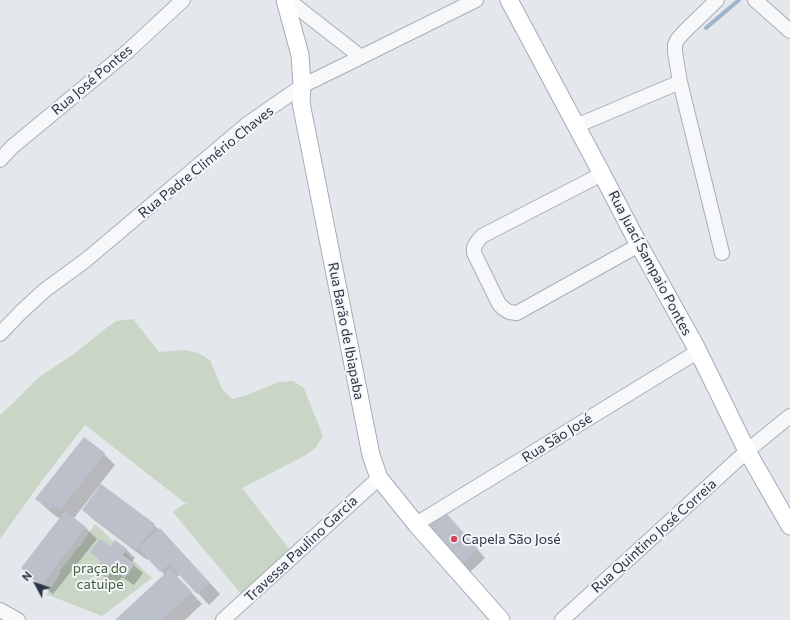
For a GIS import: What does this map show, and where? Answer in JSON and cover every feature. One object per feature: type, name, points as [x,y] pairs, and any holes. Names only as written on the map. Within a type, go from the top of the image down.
[{"type":"main road","name":"Rua Barão de Ibiapaba","points":[[287,0],[300,54],[302,86],[301,103],[371,455],[378,478],[416,524],[501,620]]},
{"type":"main road","name":"Rua Juací Sampaio Pontes","points":[[509,0],[639,245],[696,347],[697,352],[747,451],[790,526]]},
{"type":"street","name":"Rua José Pontes","points":[[0,160],[12,148],[128,51],[183,0]]},
{"type":"street","points":[[287,0],[361,57]]},
{"type":"street","name":"Rua Padre Climério Chaves","points":[[0,334],[45,290],[86,260],[246,126],[302,86],[476,0]]},
{"type":"street","points":[[717,0],[677,40],[675,52],[680,82],[722,253]]},
{"type":"street","points":[[755,0],[790,31]]},
{"type":"street","points":[[576,126],[680,82]]},
{"type":"street","points":[[602,174],[482,236],[477,242],[474,247],[474,253],[499,304],[510,312],[517,313],[639,245]]},
{"type":"street","name":"Rua São José","points":[[416,524],[697,352]]},
{"type":"street","name":"Rua Quintino José Correia","points":[[562,620],[747,451],[790,416]]},
{"type":"street","name":"Travessa Paulino Garcia","points":[[224,620],[378,478]]},
{"type":"street","points":[[0,610],[18,620]]},
{"type":"green space","points":[[133,319],[159,352],[185,350],[198,353],[210,360],[222,389],[232,399],[244,396],[279,382],[293,381],[304,388],[323,436],[316,447],[306,455],[242,488],[290,550],[241,594],[173,512],[189,502],[185,503],[85,425],[0,539],[0,415],[39,377],[74,354],[116,321]]},
{"type":"green space","name":"praça do catuipe","points":[[95,524],[152,578],[102,616],[46,595],[61,573],[59,572]]},
{"type":"building","points":[[84,437],[105,453],[60,510],[53,505],[50,510],[35,499]]},
{"type":"building","points":[[101,484],[155,524],[136,550],[82,510]]},
{"type":"building","points":[[65,511],[86,527],[42,584],[21,568]]},
{"type":"building","name":"Capela São José","points":[[446,513],[478,549],[460,566],[430,530],[429,520]]},
{"type":"building","points":[[160,528],[210,583],[197,594],[169,564],[160,572],[138,548]]},
{"type":"building","points":[[100,539],[111,547],[115,540],[127,549],[123,555],[135,564],[125,578],[113,569],[107,577],[96,569],[101,561],[90,552]]},
{"type":"building","points":[[170,569],[192,592],[162,620],[115,620]]},
{"type":"waterway","points":[[706,28],[739,0]]},
{"type":"place","name":"Capela São José","points":[[454,539]]}]
